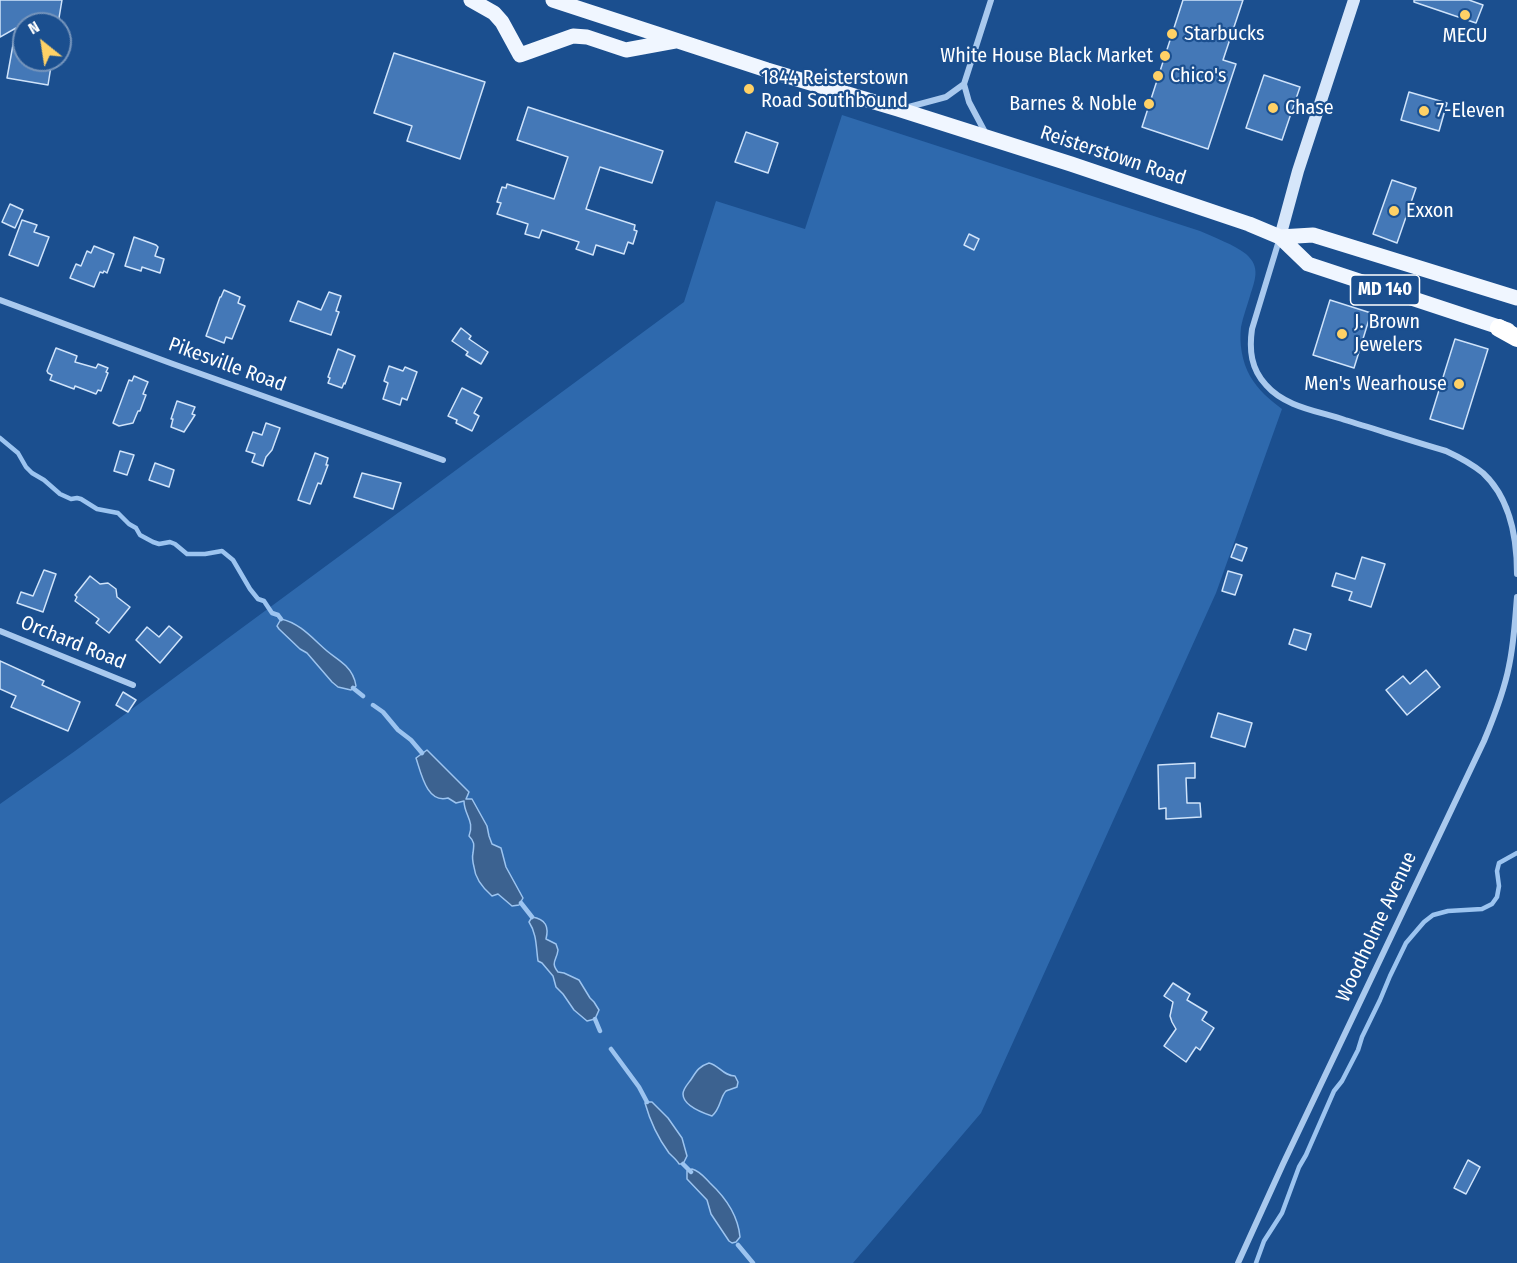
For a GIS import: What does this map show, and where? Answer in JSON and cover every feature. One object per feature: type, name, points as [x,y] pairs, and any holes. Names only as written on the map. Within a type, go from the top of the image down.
[{"type":"highway","points":[[1508,330],[1517,338]]},
{"type":"main road","points":[[471,0],[494,13],[502,22],[520,55],[573,36],[626,50],[679,40]]},
{"type":"main road","name":"Reisterstown Road","points":[[553,0],[767,70],[987,137],[1238,220],[1280,237],[1308,264],[1508,330]]},
{"type":"main road","name":"Reisterstown Road","points":[[1280,237],[1313,235],[1517,298]]},
{"type":"street","points":[[987,137],[969,102],[964,84],[991,0]]},
{"type":"street","points":[[1354,0],[1298,171],[1252,329],[1250,344],[1253,364],[1267,387],[1290,403],[1446,451],[1483,473],[1494,486],[1509,517],[1514,536],[1517,574]]},
{"type":"street","points":[[898,109],[946,97],[964,84]]},
{"type":"street","name":"Pikesville Road","points":[[0,300],[443,460]]},
{"type":"street","name":"Woodholme Avenue","points":[[1238,1263],[1484,741],[1509,668],[1517,597]]},
{"type":"street","name":"Orchard Road","points":[[0,632],[133,685]]},
{"type":"shaded area","points":[[842,115],[1200,231],[1246,254],[1254,264],[1255,274],[1240,333],[1243,359],[1247,371],[1257,386],[1282,409],[1216,593],[981,1113],[853,1263],[0,1263],[0,804],[684,302],[716,201],[805,229]]},
{"type":"shaded area","points":[[281,619],[300,628],[344,664],[351,673],[356,686],[351,690],[338,687],[332,682],[307,653],[279,629],[277,626]]},
{"type":"shaded area","points":[[427,750],[469,792],[466,799],[472,799],[487,826],[492,844],[501,848],[506,867],[523,898],[519,905],[512,906],[498,894],[492,896],[478,879],[473,862],[474,844],[469,836],[471,826],[464,801],[456,803],[448,798],[441,799],[430,792],[416,758]]},
{"type":"shaded area","points":[[532,917],[545,924],[546,939],[556,944],[558,950],[554,963],[558,972],[579,980],[599,1010],[595,1019],[587,1021],[574,1010],[556,987],[553,976],[538,961],[535,936],[529,922]]},
{"type":"shaded area","points":[[709,1063],[735,1076],[738,1082],[737,1087],[724,1093],[712,1116],[686,1102],[683,1094],[697,1071]]},
{"type":"shaded area","points":[[652,1102],[668,1118],[682,1138],[687,1156],[683,1164],[679,1164],[661,1141],[649,1116],[645,1103]]},
{"type":"shaded area","points":[[692,1169],[704,1176],[730,1207],[739,1229],[740,1237],[736,1242],[729,1241],[711,1214],[707,1200],[687,1179],[687,1171]]},
{"type":"building","points":[[0,0],[62,0],[60,12],[12,12],[12,30],[0,37]]},
{"type":"building","points":[[1183,0],[1243,0],[1223,60],[1236,64],[1208,149],[1142,127]]},
{"type":"building","name":"MECU","points":[[1414,0],[1469,0],[1483,5],[1476,23],[1414,2]]},
{"type":"building","points":[[12,50],[12,72],[50,72],[48,85],[7,78]]},
{"type":"building","points":[[394,53],[485,82],[460,159],[407,141],[412,126],[374,113]]},
{"type":"building","name":"Chase","points":[[1264,75],[1300,87],[1282,140],[1246,128]]},
{"type":"building","name":"7-Eleven","points":[[1409,92],[1447,103],[1439,131],[1401,120]]},
{"type":"building","points":[[528,107],[663,151],[652,183],[600,167],[586,209],[635,225],[634,230],[637,231],[633,244],[628,242],[624,254],[596,245],[593,255],[576,249],[579,242],[542,230],[539,238],[525,234],[528,224],[497,214],[501,203],[497,202],[502,187],[506,188],[507,184],[554,199],[568,157],[517,140]]},
{"type":"building","points":[[746,132],[778,143],[768,173],[735,162]]},
{"type":"building","name":"Exxon","points":[[1392,180],[1416,188],[1397,243],[1373,234]]},
{"type":"building","points":[[10,204],[23,210],[15,228],[2,222]]},
{"type":"building","points":[[22,220],[37,225],[34,232],[49,237],[38,266],[9,255]]},
{"type":"building","points":[[969,234],[979,239],[974,250],[964,245]]},
{"type":"building","points":[[134,237],[158,247],[155,256],[164,259],[160,273],[142,267],[141,271],[125,266]]},
{"type":"building","points":[[94,246],[114,254],[107,273],[100,272],[94,287],[70,278],[76,264],[81,266],[87,251],[91,253]]},
{"type":"building","points":[[224,290],[240,297],[238,303],[245,306],[232,339],[226,337],[224,343],[206,336]]},
{"type":"building","points":[[329,292],[341,296],[336,311],[339,312],[331,335],[290,321],[298,301],[321,310]]},
{"type":"building","name":"J. Brown Jewelers","points":[[1330,300],[1371,313],[1354,368],[1313,355]]},
{"type":"building","points":[[461,328],[471,336],[469,339],[488,352],[481,364],[466,355],[468,352],[452,341]]},
{"type":"building","name":"Men's Wearhouse","points":[[1455,339],[1488,349],[1463,429],[1430,419]]},
{"type":"building","points":[[56,348],[77,356],[75,362],[96,368],[98,364],[108,368],[101,391],[98,390],[96,394],[50,380],[52,375],[47,371]]},
{"type":"building","points":[[338,349],[355,356],[342,388],[328,383]]},
{"type":"building","points":[[389,366],[403,371],[405,367],[417,372],[407,400],[402,398],[400,405],[383,399],[388,383],[384,381]]},
{"type":"building","points":[[134,376],[148,382],[143,394],[146,395],[133,423],[119,426],[113,423],[129,380],[132,381]]},
{"type":"building","points":[[462,388],[482,398],[474,413],[479,416],[472,431],[448,416]]},
{"type":"building","points":[[177,401],[195,407],[192,414],[195,415],[184,432],[171,427]]},
{"type":"building","points":[[266,423],[280,428],[263,466],[252,462],[255,454],[246,451],[253,432],[262,435]]},
{"type":"building","points":[[120,451],[134,455],[127,475],[114,471]]},
{"type":"building","points":[[315,453],[328,458],[326,465],[328,465],[310,504],[298,500]]},
{"type":"building","points":[[155,463],[174,470],[169,487],[149,480]]},
{"type":"building","points":[[362,473],[401,483],[393,509],[354,497]]},
{"type":"building","points":[[1236,544],[1247,548],[1242,561],[1231,557]]},
{"type":"building","points":[[1362,557],[1385,564],[1371,607],[1349,600],[1352,592],[1332,586],[1336,573],[1355,579]]},
{"type":"building","points":[[44,570],[56,574],[43,612],[17,603],[21,592],[33,596]]},
{"type":"building","points":[[1228,571],[1242,575],[1235,595],[1222,591]]},
{"type":"building","points":[[90,576],[100,584],[108,583],[116,589],[117,597],[130,607],[109,633],[96,623],[99,619],[75,601],[77,597],[75,595]]},
{"type":"building","points":[[169,626],[182,637],[160,663],[136,640],[147,627],[159,637]]},
{"type":"building","points":[[1294,629],[1311,634],[1306,650],[1289,644]]},
{"type":"building","points":[[0,661],[44,681],[42,685],[80,702],[68,731],[11,707],[16,696],[0,689]]},
{"type":"building","points":[[1426,670],[1440,687],[1407,715],[1386,690],[1403,676],[1410,684]]},
{"type":"building","points":[[123,692],[136,700],[128,712],[116,705]]},
{"type":"building","points":[[1218,713],[1252,723],[1245,747],[1211,737]]},
{"type":"building","points":[[1195,763],[1195,778],[1186,778],[1187,803],[1200,803],[1201,817],[1166,819],[1166,808],[1159,809],[1158,765]]},
{"type":"building","points":[[1173,983],[1190,994],[1187,1000],[1207,1012],[1202,1020],[1214,1028],[1200,1050],[1196,1047],[1186,1062],[1164,1046],[1176,1029],[1170,1016],[1173,1002],[1164,996]]},
{"type":"building","points":[[1468,1160],[1480,1167],[1466,1194],[1454,1188]]},
{"type":"waterway","points":[[0,438],[18,453],[32,473],[60,494],[71,499],[81,499],[97,509],[118,513],[136,528],[140,535],[153,542],[159,544],[170,542],[187,554],[222,551],[233,560],[258,599],[264,601],[272,613],[281,619]]},
{"type":"waterway","points":[[353,688],[363,696]]},
{"type":"waterway","points":[[373,705],[383,712],[422,753]]},
{"type":"waterway","points":[[1256,1263],[1264,1241],[1282,1213],[1299,1167],[1334,1091],[1342,1081],[1358,1050],[1406,943],[1433,915],[1448,911],[1482,909],[1492,904],[1497,897],[1499,886],[1497,871],[1499,863],[1517,853]]},
{"type":"waterway","points":[[521,903],[532,917]]},
{"type":"waterway","points":[[595,1019],[600,1031]]},
{"type":"waterway","points":[[611,1049],[639,1087],[647,1102]]},
{"type":"waterway","points":[[683,1164],[691,1172]]},
{"type":"waterway","points":[[738,1245],[753,1263]]},
{"type":"place","name":"MECU","points":[[1465,15]]},
{"type":"place","name":"Starbucks","points":[[1172,34]]},
{"type":"place","name":"White House Black Market","points":[[1165,56]]},
{"type":"place","name":"Chico's","points":[[1158,76]]},
{"type":"place","name":"1844 Reisterstown Road Southbound","points":[[749,89]]},
{"type":"place","name":"Barnes & Noble","points":[[1149,104]]},
{"type":"place","name":"Chase","points":[[1273,108]]},
{"type":"place","name":"7-Eleven","points":[[1424,111]]},
{"type":"place","name":"Exxon","points":[[1394,211]]},
{"type":"place","name":"J. Brown Jewelers","points":[[1342,334]]},
{"type":"place","name":"Men's Wearhouse","points":[[1459,384]]}]
